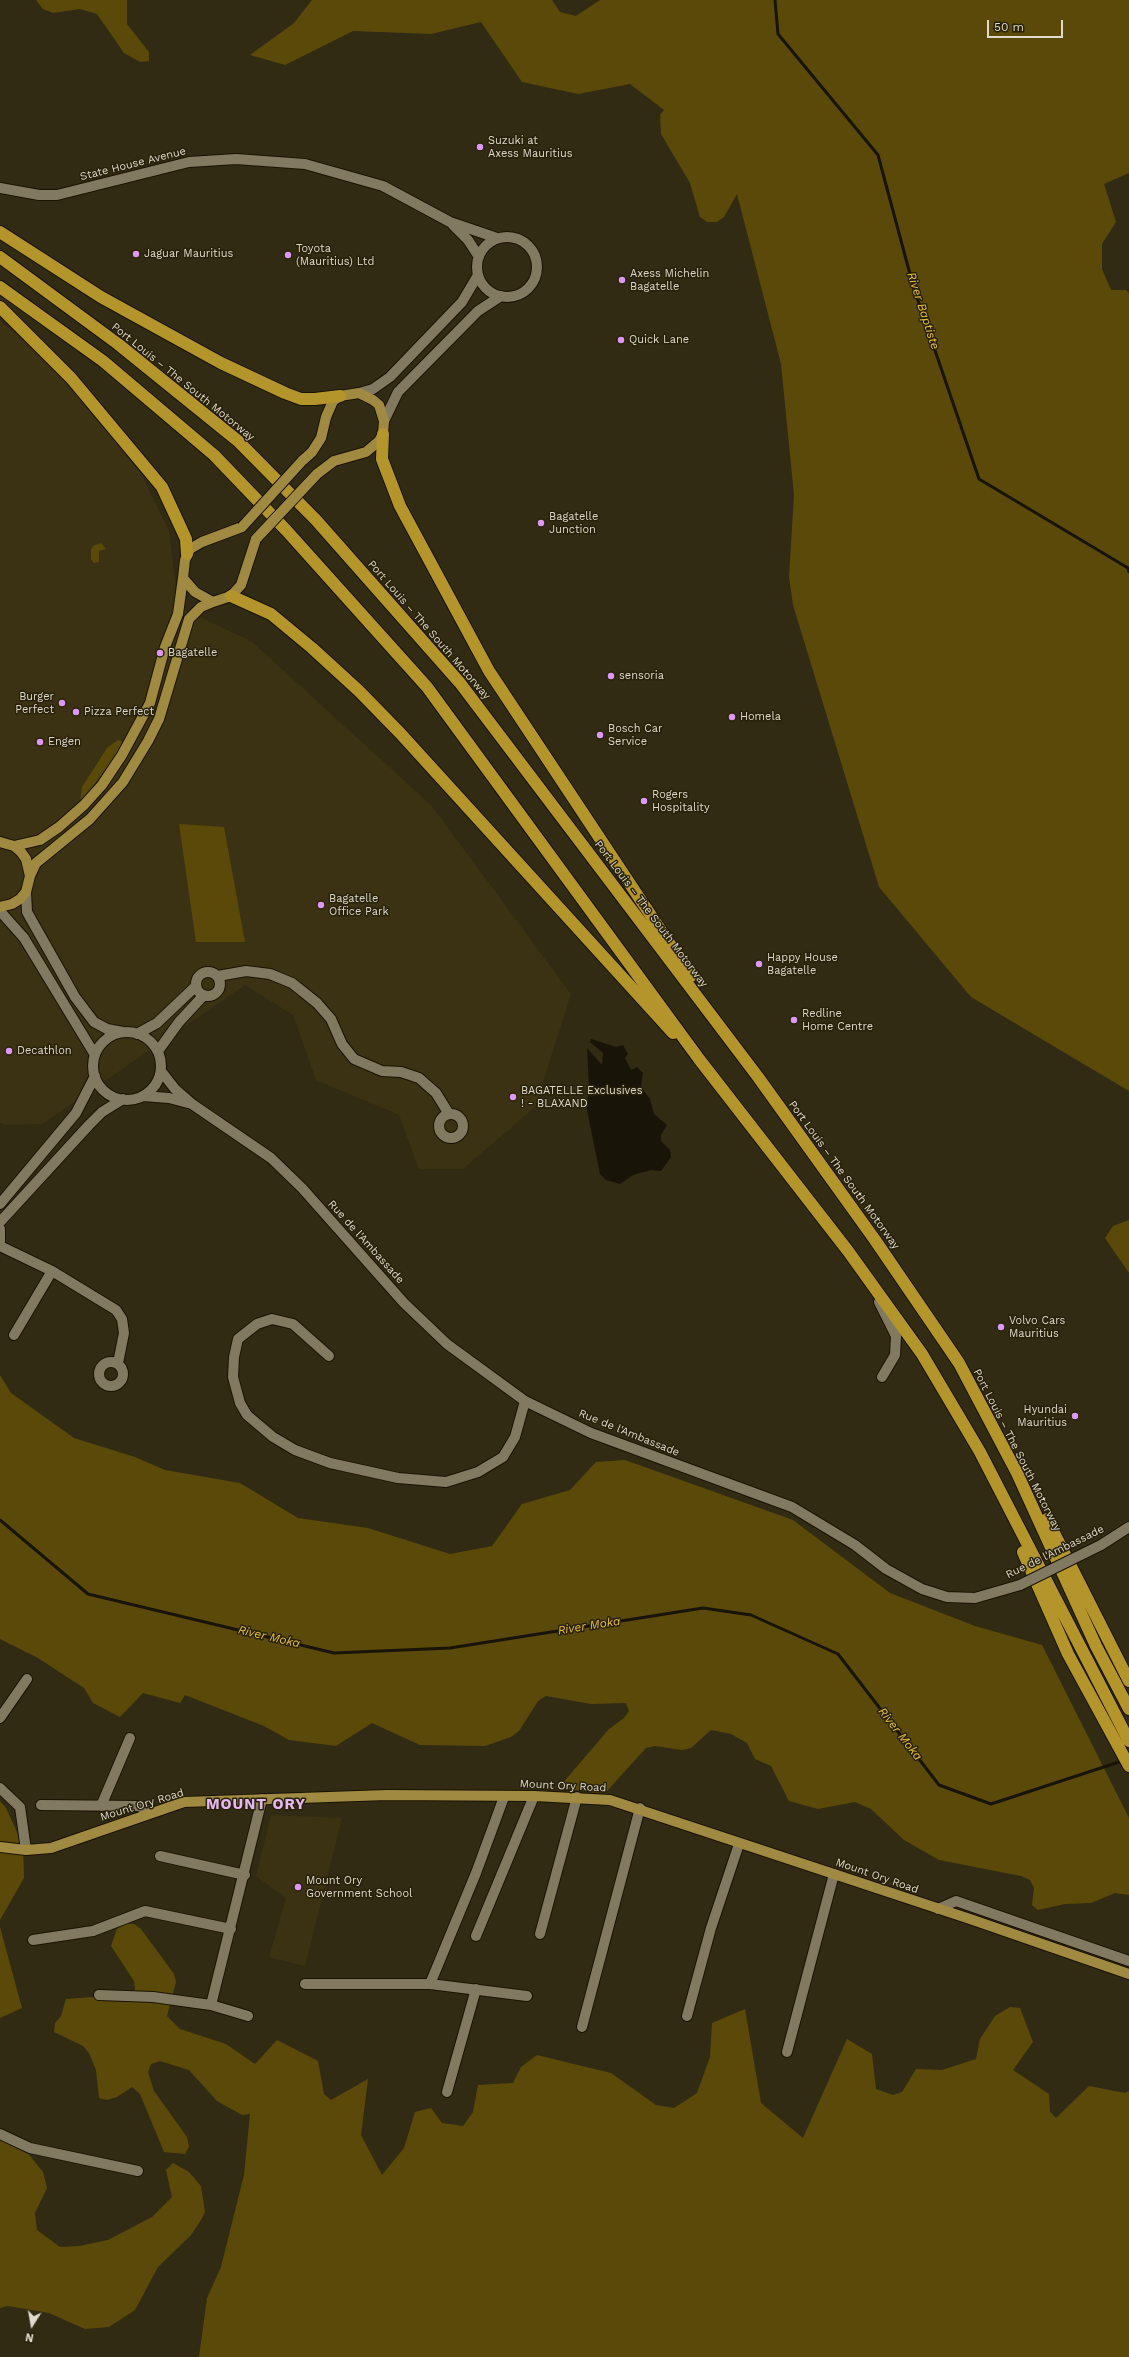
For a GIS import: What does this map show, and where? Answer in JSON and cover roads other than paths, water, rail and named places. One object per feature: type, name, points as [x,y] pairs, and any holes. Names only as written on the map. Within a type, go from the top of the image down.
[{"type":"highway","points":[[0,232],[101,297],[228,366],[285,394],[301,398],[315,399],[340,396]]},
{"type":"highway","name":"Port Louis – The South Motorway","points":[[0,257],[118,344],[238,441],[316,520],[460,683],[758,1077],[875,1240],[959,1363],[1017,1473],[1096,1646],[1129,1709]]},
{"type":"highway","points":[[0,287],[103,361],[214,455],[302,548],[427,687],[699,1059],[848,1251],[922,1354],[980,1452],[1080,1650],[1129,1741]]},
{"type":"highway","points":[[0,307],[71,378],[162,488],[186,538],[187,554]]},
{"type":"highway","points":[[382,434],[382,459],[400,506],[489,671],[758,1077]]},
{"type":"highway","points":[[231,596],[271,614],[312,648],[359,691],[400,733],[671,1031],[699,1059]]},
{"type":"highway","points":[[1017,1473],[1042,1509],[1129,1681]]},
{"type":"highway","points":[[1000,1494],[1068,1654],[1129,1766]]},
{"type":"main road","points":[[0,842],[14,846],[40,840],[59,827],[84,805],[102,785],[122,756],[150,703],[165,647],[178,614],[182,598],[183,578],[187,554],[194,546],[202,542],[242,527],[312,452],[321,438],[329,408],[340,396],[359,393],[373,400],[379,405],[384,421],[382,434],[379,441],[366,452],[334,461],[317,474],[256,539],[241,585],[231,596],[201,607],[189,619],[159,719],[148,742],[123,782],[90,819],[36,863],[30,876],[26,892],[12,904],[0,907]]},
{"type":"main road","points":[[183,578],[195,592],[213,602]]},
{"type":"main road","points":[[14,846],[26,859],[30,876]]},
{"type":"main road","name":"Mount Ory Road","points":[[0,1847],[26,1850],[51,1848],[151,1812],[184,1802],[387,1795],[504,1797],[534,1796],[577,1797],[610,1800],[640,1808],[739,1844],[834,1874],[1129,1974]]},
{"type":"street","name":"State House Avenue","points":[[0,188],[38,195],[57,195],[189,162],[236,160],[305,164],[383,186],[450,222],[497,238]]},
{"type":"street","points":[[450,222],[468,240],[479,257]]},
{"type":"street","points":[[359,393],[373,389],[390,377],[462,302],[478,275],[479,257],[483,249],[497,238],[514,239],[529,245],[538,260],[537,273],[529,288],[513,297],[501,296],[487,289],[478,275]]},
{"type":"street","points":[[384,421],[398,392],[478,311],[501,296]]},
{"type":"street","points":[[26,892],[27,912],[49,954],[86,1013],[94,1022],[107,1029],[137,1034],[148,1038],[158,1050],[161,1060],[161,1071],[158,1081],[152,1090],[144,1096],[134,1099],[123,1099],[106,1092],[95,1076]]},
{"type":"street","points":[[0,911],[24,938],[96,1055]]},
{"type":"street","points":[[218,976],[246,971],[270,974],[292,983],[317,1003],[331,1019],[342,1044],[354,1059],[382,1071],[401,1072],[419,1078],[436,1093],[449,1114]]},
{"type":"street","points":[[137,1034],[157,1023],[196,986],[197,979],[203,973],[211,972],[218,976],[221,983],[218,991],[212,995],[204,995],[179,1022],[158,1050]]},
{"type":"street","points":[[196,986],[204,995]]},
{"type":"street","points":[[0,1204],[76,1113],[95,1076],[96,1055],[107,1039],[126,1032]]},
{"type":"street","points":[[161,1071],[175,1089],[192,1104]]},
{"type":"street","points":[[144,1096],[169,1098],[192,1104]]},
{"type":"street","points":[[0,1222],[102,1112],[123,1099]]},
{"type":"street","name":"Rue de l'Ambassade","points":[[192,1104],[271,1158],[302,1188],[404,1303],[447,1344],[525,1401],[591,1433],[792,1508],[855,1545],[886,1569],[922,1589],[947,1597],[976,1598],[1020,1585],[1101,1544],[1129,1527]]},
{"type":"street","points":[[0,1229],[0,1242]]},
{"type":"street","points":[[0,1246],[52,1271],[116,1310],[122,1318],[124,1333],[118,1363]]},
{"type":"street","points":[[848,1251],[884,1310],[896,1336],[894,1355],[882,1377]]},
{"type":"street","points":[[14,1335],[52,1271]]},
{"type":"street","points":[[329,1356],[293,1324],[272,1319],[257,1324],[238,1339],[234,1358],[233,1377],[240,1403],[247,1415],[273,1437],[295,1450],[330,1463],[398,1478],[446,1482],[478,1472],[503,1457],[515,1437],[525,1401]]},
{"type":"street","points":[[0,1718],[27,1679]]},
{"type":"street","points":[[101,1806],[130,1738]]},
{"type":"street","points":[[0,1788],[20,1807],[26,1850]]},
{"type":"street","points":[[476,1936],[534,1796]]},
{"type":"street","points":[[430,1984],[476,1873],[504,1797]]},
{"type":"street","points":[[540,1934],[577,1797]]},
{"type":"street","points":[[211,2005],[245,1875],[262,1799]]},
{"type":"street","points":[[40,1805],[139,1806],[151,1812]]},
{"type":"street","points":[[582,2027],[640,1808]]},
{"type":"street","points":[[687,2016],[711,1928],[739,1844]]},
{"type":"street","points":[[160,1856],[245,1875]]},
{"type":"street","points":[[787,2052],[834,1874]]},
{"type":"street","points":[[938,1909],[956,1901],[1129,1961]]},
{"type":"street","points":[[33,1940],[93,1931],[145,1911],[231,1929]]},
{"type":"street","points":[[305,1984],[430,1984],[527,1996]]},
{"type":"street","points":[[447,2092],[476,1989]]},
{"type":"street","points":[[99,1995],[153,1997],[211,2005],[248,2016]]},
{"type":"street","points":[[0,2134],[30,2148],[138,2171]]},
{"type":"waterway","name":"River Baptiste","points":[[775,0],[778,34],[878,155],[914,289],[979,479],[1128,568],[1129,572]]},
{"type":"waterway","name":"River Moka","points":[[0,1520],[88,1594],[334,1653],[450,1648],[703,1608],[751,1615],[838,1654],[939,1785],[991,1804],[1122,1761]]},
{"type":"place","name":"Suzuki at Axess Mauritius","points":[[480,147]]},
{"type":"place","name":"Jaguar Mauritius","points":[[136,254]]},
{"type":"place","name":"Toyota (Mauritius) Ltd","points":[[288,255]]},
{"type":"place","name":"Axess Michelin Bagatelle","points":[[622,280]]},
{"type":"place","name":"Quick Lane","points":[[621,340]]},
{"type":"place","name":"Bagatelle Junction","points":[[541,523]]},
{"type":"place","name":"Bagatelle","points":[[160,653]]},
{"type":"place","name":"sensoria","points":[[611,676]]},
{"type":"place","name":"Burger Perfect","points":[[62,703]]},
{"type":"place","name":"Pizza Perfect","points":[[76,712]]},
{"type":"place","name":"Homela","points":[[732,717]]},
{"type":"place","name":"Bosch Car Service","points":[[600,735]]},
{"type":"place","name":"Engen","points":[[40,742]]},
{"type":"place","name":"Rogers Hospitality","points":[[644,801]]},
{"type":"place","name":"Bagatelle Office Park","points":[[321,905]]},
{"type":"place","name":"Happy House Bagatelle","points":[[759,964]]},
{"type":"place","name":"Redline Home Centre","points":[[794,1020]]},
{"type":"place","name":"Decathlon","points":[[9,1051]]},
{"type":"place","name":"BAGATELLE Exclusives ! - BLAXAND","points":[[513,1097]]},
{"type":"place","name":"Volvo Cars Mauritius","points":[[1001,1327]]},
{"type":"place","name":"Hyundai Mauritius","points":[[1075,1416]]},
{"type":"place","name":"Mount Ory Government School","points":[[298,1887]]},
{"type":"district","name":"MOUNT ORY","points":[[256,1805]]}]
